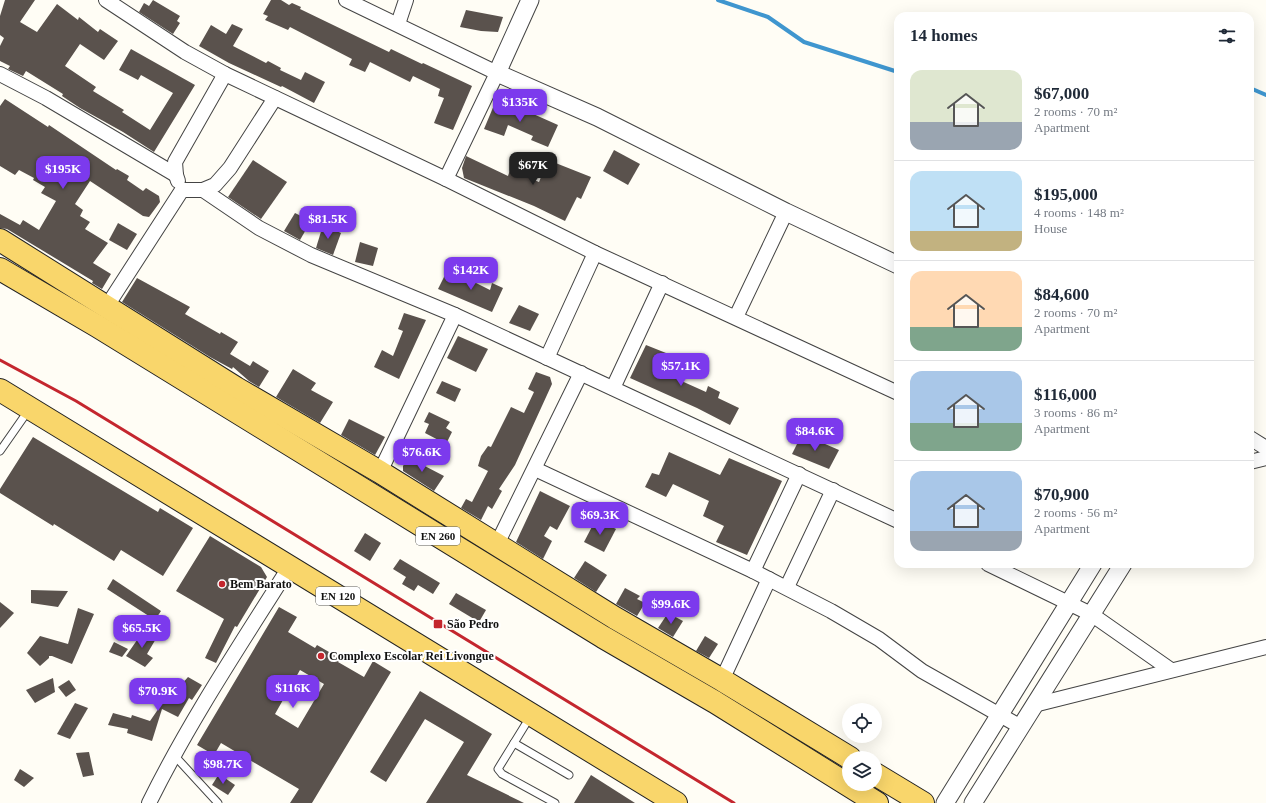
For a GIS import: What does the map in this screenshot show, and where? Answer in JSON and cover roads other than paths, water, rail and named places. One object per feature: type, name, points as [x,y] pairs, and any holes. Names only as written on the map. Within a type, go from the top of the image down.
[{"type":"main road","name":"EN 260","points":[[5,243],[107,306],[231,397],[603,637],[715,702],[877,803]]},
{"type":"main road","points":[[0,269],[5,243]]},
{"type":"main road","name":"EN 260","points":[[0,269],[231,397],[380,472],[615,618],[722,680],[841,753]]},
{"type":"main road","name":"EN 120","points":[[0,390],[31,407],[676,803]]},
{"type":"main road","points":[[603,637],[615,618]]},
{"type":"main road","points":[[820,767],[841,753]]},
{"type":"main road","points":[[882,778],[922,803]]},
{"type":"street","points":[[106,0],[185,52],[225,74],[446,178],[595,253],[894,391]]},
{"type":"street","points":[[346,0],[497,73],[597,117],[786,212],[894,263]]},
{"type":"street","points":[[398,24],[406,0]]},
{"type":"street","points":[[446,178],[497,73],[530,0]]},
{"type":"street","points":[[0,74],[46,98],[176,175]]},
{"type":"street","points":[[182,190],[176,175],[175,162],[225,74]]},
{"type":"street","points":[[182,190],[203,190],[215,185],[230,168],[275,98]]},
{"type":"street","points":[[107,306],[182,190]]},
{"type":"street","points":[[203,190],[259,228],[311,255],[455,315],[894,519]]},
{"type":"street","points":[[736,317],[786,212]]},
{"type":"street","points":[[547,358],[595,253]]},
{"type":"street","points":[[613,388],[662,283]]},
{"type":"street","points":[[380,472],[455,315]]},
{"type":"street","points":[[497,544],[581,373]]},
{"type":"street","points":[[1254,440],[1266,448]]},
{"type":"street","points":[[1254,461],[1266,458]]},
{"type":"street","points":[[535,469],[787,587],[832,611],[879,639],[922,671],[1021,727]]},
{"type":"street","points":[[754,571],[799,474]]},
{"type":"street","points":[[787,587],[833,490]]},
{"type":"street","points":[[149,803],[173,754],[290,566]]},
{"type":"street","points":[[996,568],[1091,614],[1171,670]]},
{"type":"street","points":[[945,803],[1091,568]]},
{"type":"street","points":[[973,803],[1120,568]]},
{"type":"street","points":[[722,680],[769,579]]},
{"type":"street","points":[[1034,705],[1266,647]]},
{"type":"lane","points":[[0,452],[31,407]]},
{"type":"lane","points":[[532,715],[498,769],[502,774],[555,803]]},
{"type":"lane","points":[[514,743],[568,775]]},
{"type":"lane","points":[[173,754],[218,803]]},
{"type":"waterway","points":[[718,0],[768,17],[804,42],[894,71]]},
{"type":"waterway","points":[[1254,90],[1266,95]]},
{"type":"railway","points":[[0,360],[76,401],[734,803]]},
{"type":"place","name":"Bem Barato","points":[[222,584]]},
{"type":"place","name":"São Pedro","points":[[438,624]]},
{"type":"place","name":"Complexo Escolar Rei Livongue","points":[[321,656]]}]
